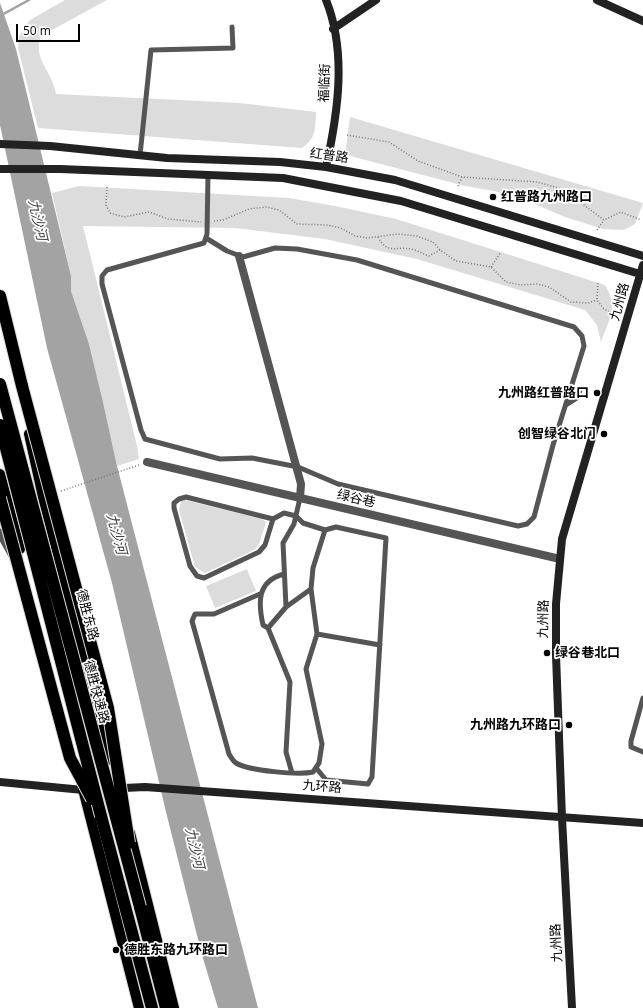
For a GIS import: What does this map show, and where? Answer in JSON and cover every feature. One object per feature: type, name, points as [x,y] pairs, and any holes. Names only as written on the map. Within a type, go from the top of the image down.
[{"type":"highway","points":[[0,296],[22,386],[108,708],[140,907]]},
{"type":"highway","name":"德胜快速路","points":[[0,384],[166,1008]]},
{"type":"highway","name":"德胜快速路","points":[[0,425],[152,1008]]},
{"type":"highway","points":[[0,498],[70,758],[101,816]]},
{"type":"main road","name":"德胜东路","points":[[0,296],[43,497],[174,1008]]},
{"type":"main road","points":[[0,474],[84,790],[139,1008]]},
{"type":"street","name":"福临街","points":[[326,0],[331,13],[339,66],[334,130],[326,167]]},
{"type":"street","points":[[333,29],[376,0]]},
{"type":"street","points":[[598,0],[643,21]]},
{"type":"street","name":"红普路","points":[[0,144],[50,146],[140,155],[280,162],[326,167],[395,180],[643,256]]},
{"type":"street","points":[[0,169],[60,169],[283,178],[401,201],[642,275]]},
{"type":"street","points":[[239,256],[301,484],[300,498]]},
{"type":"street","name":"九州路","points":[[572,1008],[562,818],[556,655],[556,604],[560,559],[562,539],[581,471],[642,275],[643,265]]},
{"type":"street","name":"绿谷巷","points":[[147,462],[560,559]]},
{"type":"street","name":"九环路","points":[[0,782],[84,790],[118,787],[145,787],[208,791],[643,824]]},
{"type":"lane","points":[[140,155],[151,50],[233,48],[232,27]]},
{"type":"lane","points":[[206,238],[227,251],[239,256],[248,256],[275,248],[358,260],[574,327],[582,336],[584,346],[534,517],[527,524],[518,526],[360,490],[338,484],[296,466],[252,458],[220,459],[154,443],[145,439],[141,430],[102,284],[102,276],[107,270],[204,243],[206,238],[207,222],[208,175]]},
{"type":"lane","points":[[566,405],[577,398],[580,390]]},
{"type":"lane","points":[[273,518],[265,545],[260,552],[204,578],[197,576],[190,566],[174,508],[174,503],[179,499],[186,497],[273,518],[284,513],[296,516],[303,523],[325,530],[336,527],[386,538],[372,778],[368,784],[326,780],[316,769]]},
{"type":"lane","points":[[286,607],[282,543],[294,524],[300,498]]},
{"type":"lane","points":[[284,574],[275,576],[260,594],[214,614],[195,614],[192,621],[229,754],[234,763],[245,767],[302,774],[313,772],[316,769],[322,744],[306,669],[317,634],[312,589],[313,568],[325,530]]},
{"type":"lane","points":[[0,532],[2,540],[31,592]]},
{"type":"lane","points":[[268,628],[286,607],[312,589]]},
{"type":"lane","points":[[260,594],[259,609],[263,625],[268,628],[290,682],[286,752],[292,773]]},
{"type":"lane","points":[[317,634],[380,645]]},
{"type":"lane","points":[[643,698],[631,741],[631,747],[643,752]]},
{"type":"path","points":[[346,135],[389,142],[418,161],[462,177],[538,182],[555,186],[566,191],[604,220]]},
{"type":"path","points":[[458,186],[462,177]]},
{"type":"path","points":[[107,187],[106,205],[110,213],[124,218],[149,212],[168,219],[207,222],[223,220],[249,209],[266,207],[279,210],[297,224],[327,225],[341,228],[355,236],[368,238],[398,234],[417,236],[433,242],[440,250],[456,261],[491,267],[506,282],[521,285],[537,284],[549,287],[570,302],[588,303],[597,300]]},
{"type":"path","points":[[597,230],[599,224],[604,220],[621,212],[641,220]]},
{"type":"path","points":[[378,236],[381,243],[388,248],[412,249],[429,256],[440,250]]},
{"type":"path","points":[[491,267],[501,252]]},
{"type":"path","points":[[598,283],[597,300],[603,308],[611,313]]},
{"type":"path","points":[[78,485],[147,462]]},
{"type":"shaded area","points":[[65,0],[107,0],[41,36],[39,52],[56,94],[240,103],[316,112],[313,136],[302,148],[38,128],[18,48],[19,36],[30,20]]},
{"type":"shaded area","points":[[350,117],[643,203],[635,224],[624,230],[603,229],[565,217],[525,200],[494,191],[465,186],[354,157],[347,154],[346,147]]},
{"type":"shaded area","points":[[79,186],[289,198],[396,219],[605,285],[611,300],[611,314],[601,342],[597,325],[585,310],[417,259],[325,239],[235,228],[83,226],[139,459],[117,466],[89,344],[71,291],[71,276],[52,193]]},
{"type":"shaded area","points":[[185,500],[262,519],[266,522],[259,545],[254,550],[205,573],[195,567],[179,510],[181,501]]},
{"type":"shaded area","points":[[247,569],[256,591],[215,608],[206,586]]},
{"type":"water","name":"九沙河","points":[[0,3],[16,49],[71,276],[71,291],[89,344],[117,466],[258,1008],[218,1008],[202,955],[166,812],[112,583],[47,348],[0,125]]},
{"type":"waterway","points":[[0,16],[29,0]]},
{"type":"place","name":"红普路九州路口","points":[[493,197]]},
{"type":"place","name":"九州路红普路口","points":[[597,393]]},
{"type":"place","name":"创智绿谷北门","points":[[604,434]]},
{"type":"place","name":"绿谷巷北口","points":[[547,653]]},
{"type":"place","name":"九州路九环路口","points":[[569,725]]},
{"type":"place","name":"德胜东路九环路口","points":[[116,950]]}]
